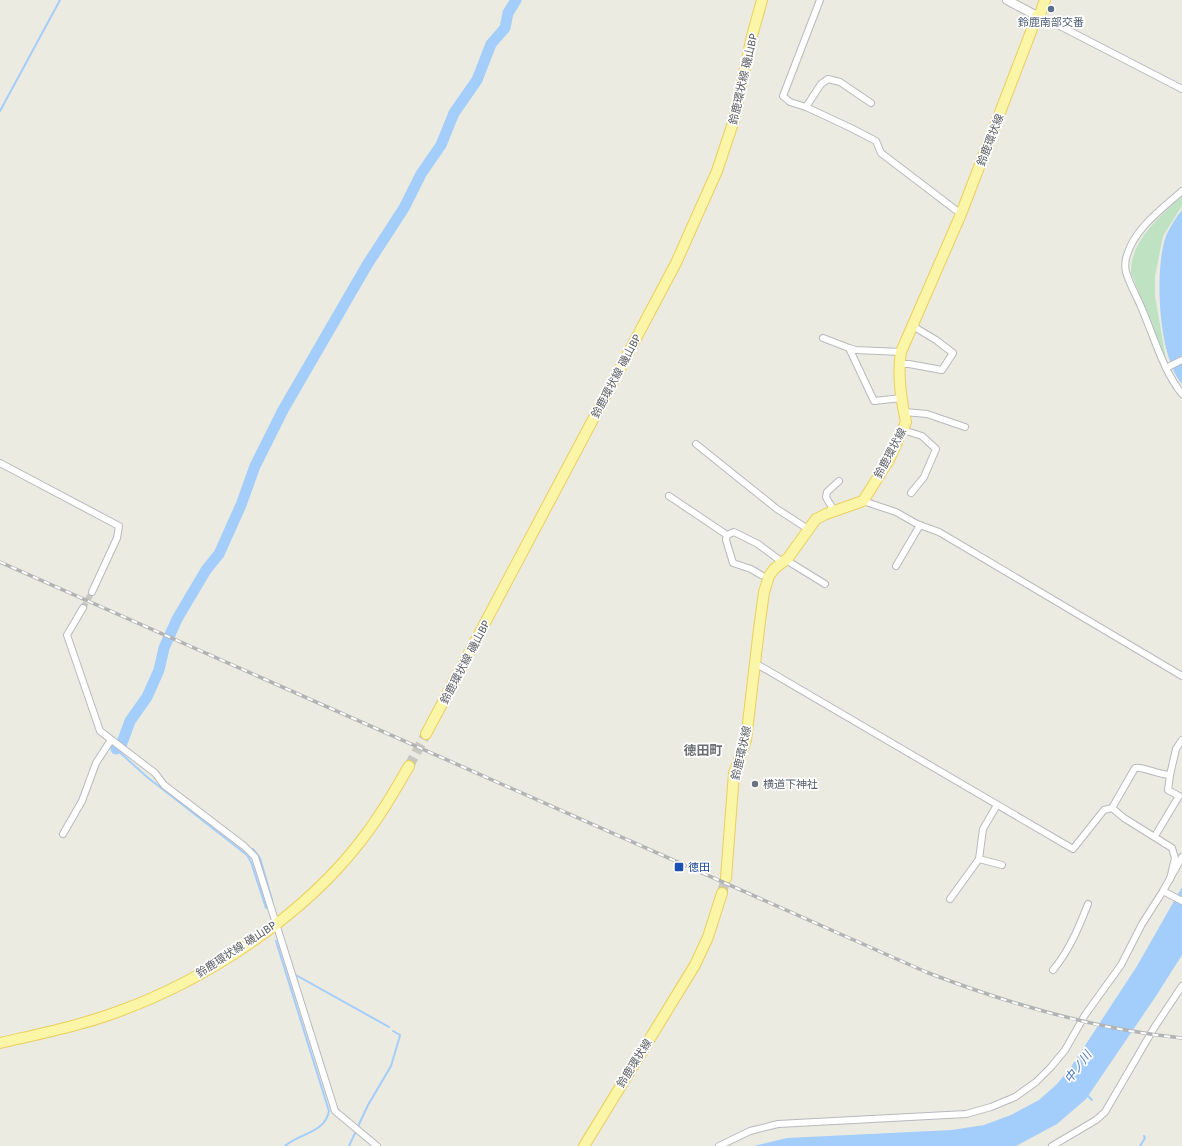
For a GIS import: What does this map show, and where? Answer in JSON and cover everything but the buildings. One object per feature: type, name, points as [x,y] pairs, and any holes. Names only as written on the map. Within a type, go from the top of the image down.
[{"type":"main road","name":"鈴鹿環状線 磯山BP","points":[[426,734],[676,263],[717,171],[733,123],[752,36],[762,0]]},
{"type":"main road","name":"鈴鹿環状線","points":[[726,878],[734,773],[746,740],[764,592],[769,576],[774,569],[784,561],[816,519],[862,501],[889,460],[906,422],[899,364],[901,352],[961,214],[1037,16],[1040,14],[1045,0]]},
{"type":"main road","name":"鈴鹿環状線 磯山BP","points":[[0,1043],[79,1024],[117,1012],[184,982],[257,938],[293,911],[359,843],[383,811],[409,766]]},
{"type":"main road","name":"鈴鹿環状線","points":[[584,1146],[695,965],[708,936],[722,893]]},
{"type":"street","points":[[820,0],[783,96],[790,102],[806,107],[852,128],[876,141],[881,153],[961,214]]},
{"type":"street","points":[[1007,0],[1182,89]]},
{"type":"street","points":[[806,107],[820,84],[828,79],[840,82],[871,103]]},
{"type":"street","points":[[1168,82],[1175,82],[1182,85]]},
{"type":"street","points":[[1182,191],[1149,221],[1136,237],[1129,249],[1125,263],[1129,281],[1166,368],[1182,394]]},
{"type":"street","points":[[899,364],[909,364],[942,370],[953,353],[912,325]]},
{"type":"street","points":[[823,338],[856,350],[901,352]]},
{"type":"street","points":[[849,348],[874,401],[902,398]]},
{"type":"street","points":[[1166,368],[1182,360]]},
{"type":"street","points":[[904,412],[927,414],[965,427]]},
{"type":"street","points":[[903,430],[922,436],[936,449],[924,477],[911,493]]},
{"type":"street","points":[[696,444],[777,509],[808,529]]},
{"type":"street","points":[[0,463],[119,526],[117,538],[92,592]]},
{"type":"street","points":[[834,511],[826,497],[827,492],[839,481]]},
{"type":"street","points":[[669,496],[727,535]]},
{"type":"street","points":[[862,501],[896,512],[920,526],[939,532],[1182,676]]},
{"type":"street","points":[[896,566],[920,526]]},
{"type":"street","points":[[727,535],[734,532],[825,584]]},
{"type":"street","points":[[727,535],[726,540],[733,563],[752,569],[761,575]]},
{"type":"street","points":[[83,608],[67,635],[100,731],[155,773],[164,785],[249,850],[257,861],[335,1111],[377,1146]]},
{"type":"street","points":[[755,663],[1073,849],[1104,810],[1112,808],[1135,768],[1141,768],[1154,773],[1170,776]]},
{"type":"street","points":[[63,834],[82,801],[96,763],[112,740]]},
{"type":"street","points":[[1155,836],[1179,796],[1168,790],[1176,749],[1182,740]]},
{"type":"street","points":[[950,899],[979,859],[983,829],[997,805]]},
{"type":"street","points":[[1112,808],[1124,818],[1172,848],[1174,852],[1170,879]]},
{"type":"street","points":[[719,1146],[750,1131],[778,1124],[966,1114],[990,1108],[1015,1097],[1036,1082],[1061,1055],[1085,1015],[1121,964],[1142,924],[1164,891],[1182,857]]},
{"type":"street","points":[[979,859],[1002,865]]},
{"type":"street","points":[[1164,891],[1182,901]]},
{"type":"street","points":[[1053,970],[1061,961],[1080,926],[1088,904]]},
{"type":"street","points":[[1052,1146],[1096,1120],[1105,1112],[1154,1028],[1182,986]]},
{"type":"green space","points":[[1182,196],[1182,206],[1163,236],[1155,277],[1155,296],[1166,359],[1131,273],[1132,261],[1135,250],[1148,230]]},
{"type":"water","points":[[1182,210],[1182,384],[1174,371],[1163,334],[1159,290],[1162,251],[1166,236],[1173,222]]},
{"type":"water","name":"中ノ川","points":[[1182,887],[1182,955],[1086,1099],[1057,1124],[1016,1146],[754,1146],[787,1138],[952,1130],[984,1125],[1011,1115],[1039,1100],[1057,1084],[1071,1067],[1137,966]]},
{"type":"waterway","points":[[0,111],[60,0]]},
{"type":"waterway","points":[[116,749],[122,743],[130,721],[147,697],[159,670],[164,648],[177,619],[206,570],[219,554],[241,505],[255,466],[283,410],[367,265],[404,208],[421,174],[441,145],[454,113],[477,80],[491,44],[505,28],[508,13],[516,0]]},
{"type":"waterway","points":[[116,749],[147,777],[247,855],[251,862],[266,908]]},
{"type":"waterway","points":[[253,849],[260,858],[272,900]]},
{"type":"waterway","points":[[276,941],[329,1111],[323,1124],[285,1146]]},
{"type":"waterway","points":[[294,974],[389,1027]]},
{"type":"waterway","points":[[349,1146],[368,1105],[391,1066],[400,1035],[393,1031]]},
{"type":"waterway","points":[[1087,1095],[1092,1100]]},
{"type":"waterway","points":[[1140,1146],[1145,1138],[1144,1136]]},
{"type":"tunnel","points":[[83,608],[92,592]]},
{"type":"tunnel","points":[[409,766],[426,734]]},
{"type":"tunnel","points":[[722,893],[726,878]]},
{"type":"railway","points":[[0,562],[926,972],[988,995],[1052,1014],[1116,1028],[1182,1038]]},
{"type":"place","name":"鈴鹿南部交番","points":[[1051,9]]},
{"type":"place","name":"横道下神社","points":[[755,784]]},
{"type":"place","name":"徳田","points":[[679,867]]},
{"type":"district","name":"徳田町","points":[[703,750]]}]
